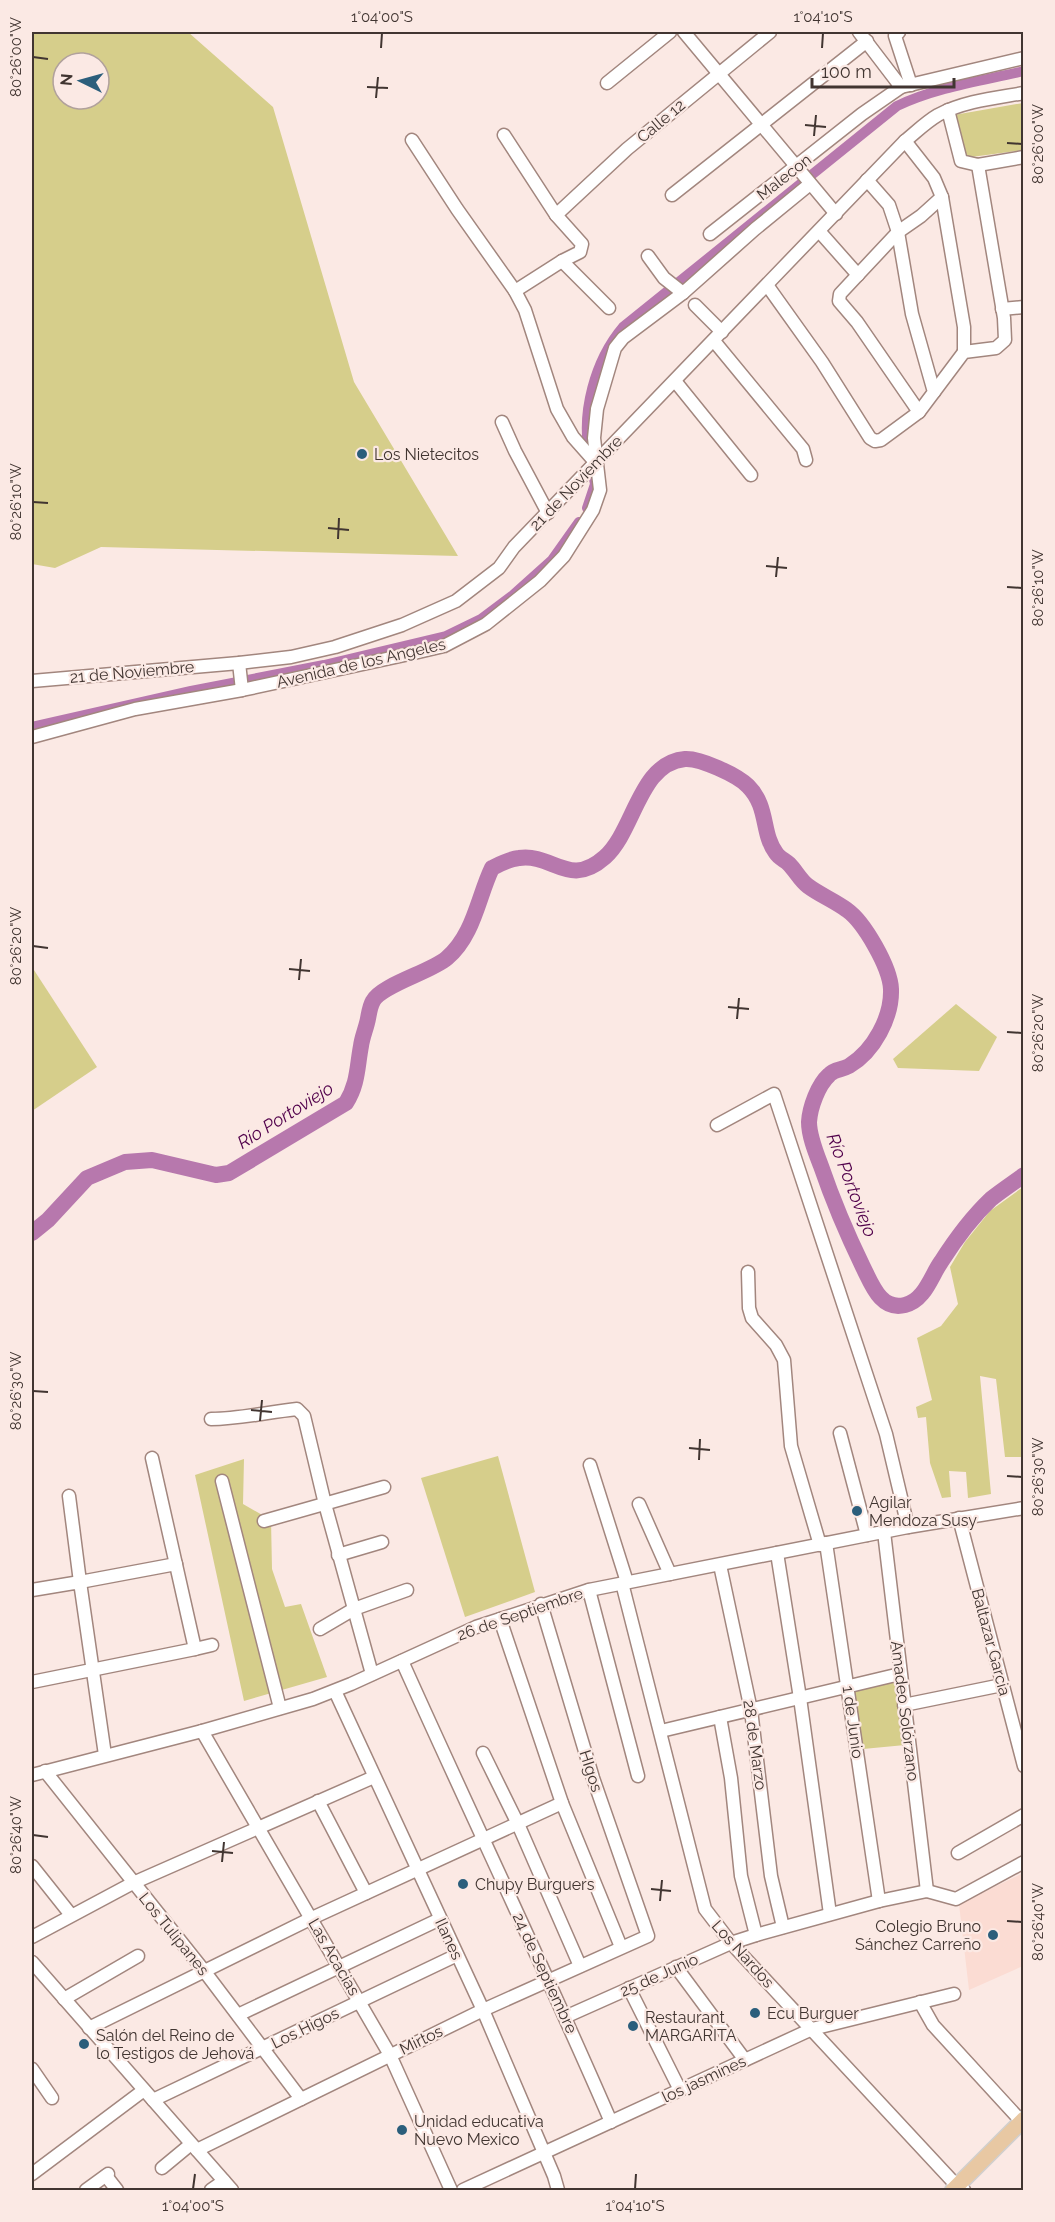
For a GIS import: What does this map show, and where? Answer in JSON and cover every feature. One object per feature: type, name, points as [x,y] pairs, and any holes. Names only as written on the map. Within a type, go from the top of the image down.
[{"type":"main road","points":[[958,2189],[1022,2120]]},
{"type":"street","points":[[606,82],[670,32]]},
{"type":"street","points":[[684,32],[836,214]]},
{"type":"street","name":"Calle 12","points":[[556,215],[627,149],[770,32]]},
{"type":"street","points":[[899,32],[895,36],[906,86]]},
{"type":"street","points":[[672,195],[863,37],[906,86]]},
{"type":"street","name":"Malecon","points":[[710,234],[797,169],[862,114],[906,86],[1023,58]]},
{"type":"street","name":"21 de Noviembre","points":[[32,681],[241,678],[291,657],[402,625],[442,608],[466,594],[500,568],[514,548],[905,141],[925,124],[948,110],[1023,93]]},
{"type":"street","points":[[948,110],[961,161],[978,165],[1023,157]]},
{"type":"street","points":[[504,135],[556,215],[580,239],[582,244],[580,252],[561,261],[515,291]]},
{"type":"street","points":[[412,140],[515,291],[525,310],[557,409],[573,437],[596,463]]},
{"type":"street","points":[[767,285],[822,362],[870,438],[875,441],[881,440],[919,412],[964,352],[964,327],[942,196],[934,178],[905,141]]},
{"type":"street","points":[[964,352],[996,348],[1005,340],[978,165]]},
{"type":"street","points":[[867,180],[889,205],[897,232],[912,314],[934,392]]},
{"type":"street","name":"Avenida de los Angeles","points":[[32,736],[241,678],[424,651],[444,645],[486,624],[540,581],[564,555],[593,510],[600,490],[594,438],[597,409],[615,348],[623,338],[809,182]]},
{"type":"street","points":[[919,412],[857,322],[839,301],[840,294],[897,232],[921,216],[942,196]]},
{"type":"street","points":[[819,231],[858,275]]},
{"type":"street","points":[[648,256],[664,278],[680,291]]},
{"type":"street","points":[[561,261],[609,308]]},
{"type":"street","points":[[695,305],[802,450],[806,460]]},
{"type":"street","points":[[1002,309],[1023,307]]},
{"type":"street","points":[[675,381],[751,475]]},
{"type":"street","points":[[502,422],[548,513]]},
{"type":"street","points":[[717,1125],[774,1094],[886,1434],[908,1527]]},
{"type":"street","name":"1 de Junio","points":[[748,1272],[749,1308],[758,1326],[776,1346],[784,1360],[791,1446],[823,1544],[848,1686],[879,1901]]},
{"type":"street","points":[[211,1419],[238,1419],[261,1413],[297,1409],[304,1416],[338,1555],[372,1674]]},
{"type":"street","points":[[840,1433],[867,1535]]},
{"type":"street","points":[[152,1458],[195,1648]]},
{"type":"street","name":"Los Nardos","points":[[590,1466],[624,1582],[702,1900],[711,1918],[958,2189]]},
{"type":"street","points":[[222,1481],[280,1708]]},
{"type":"street","points":[[264,1521],[384,1487]]},
{"type":"street","points":[[69,1496],[105,1755]]},
{"type":"street","points":[[639,1504],[670,1574]]},
{"type":"street","name":"26 de Septiembre","points":[[32,1775],[202,1731],[335,1691],[469,1630],[541,1604],[589,1590],[908,1527],[1023,1508]]},
{"type":"street","name":"Baltazar Garcia","points":[[959,1518],[1022,1753],[1023,1766]]},
{"type":"street","name":"Amadeo Solórzano","points":[[884,1532],[927,1891]]},
{"type":"street","points":[[338,1555],[382,1542]]},
{"type":"street","points":[[777,1553],[830,1914]]},
{"type":"street","points":[[32,1590],[176,1564]]},
{"type":"street","name":"28 de Marzo","points":[[720,1565],[751,1710],[771,1876],[783,1927]]},
{"type":"street","points":[[320,1629],[354,1609],[407,1590]]},
{"type":"street","points":[[589,1590],[638,1776]]},
{"type":"street","name":"HIgos","points":[[541,1604],[593,1778],[648,1936]]},
{"type":"street","points":[[500,1618],[561,1803],[621,1947]]},
{"type":"street","points":[[32,1682],[212,1645]]},
{"type":"street","name":"24 de Septiembre","points":[[402,1660],[611,2122]]},
{"type":"street","points":[[660,1731],[900,1674]]},
{"type":"street","points":[[904,1704],[1002,1685]]},
{"type":"street","name":"Ilanes","points":[[335,1691],[483,2010],[558,2190]]},
{"type":"street","points":[[720,1717],[731,1779],[741,1876],[756,1935]]},
{"type":"street","name":"Las Acacias","points":[[202,1731],[390,2055],[451,2190]]},
{"type":"street","points":[[483,1753],[518,1824],[580,1966]]},
{"type":"street","name":"Los Tulipanes","points":[[45,1771],[205,1972],[301,2099]]},
{"type":"street","points":[[32,1937],[133,1883],[374,1777]]},
{"type":"street","points":[[318,1801],[366,1893]]},
{"type":"street","points":[[89,2028],[312,1918],[561,1803]]},
{"type":"street","points":[[958,1853],[1023,1815]]},
{"type":"street","points":[[927,1891],[956,1899],[1023,1862]]},
{"type":"street","points":[[32,1866],[71,1915]]},
{"type":"street","name":"25 de Junio","points":[[565,2017],[731,1942],[879,1901],[927,1891]]},
{"type":"street","points":[[238,2015],[339,1965],[440,1919]]},
{"type":"street","name":"Mirtos","points":[[162,2168],[194,2147],[301,2099],[483,2010],[648,1936]]},
{"type":"street","name":"Los Higos","points":[[32,2174],[148,2095],[263,2048],[456,1955]]},
{"type":"street","points":[[64,1999],[138,1956]]},
{"type":"street","points":[[32,1962],[228,2186],[211,2190]]},
{"type":"street","points":[[676,1967],[745,2060]]},
{"type":"street","points":[[629,1988],[680,2090]]},
{"type":"street","name":"los jasmines","points":[[463,2190],[812,2029],[954,1994]]},
{"type":"street","points":[[920,2002],[933,2025],[1022,2120]]},
{"type":"street","points":[[32,2069],[52,2098]]},
{"type":"street","points":[[86,2190],[107,2175],[117,2190]]},
{"type":"shaded area","points":[[32,32],[188,32],[273,107],[354,382],[458,556],[101,547],[55,568],[32,564]]},
{"type":"shaded area","points":[[1023,103],[1023,150],[964,158],[954,115]]},
{"type":"shaded area","points":[[32,967],[97,1067],[32,1111]]},
{"type":"shaded area","points":[[956,1004],[997,1037],[979,1071],[898,1068],[893,1059]]},
{"type":"shaded area","points":[[1023,1187],[1023,1457],[1005,1457],[996,1379],[980,1376],[991,1494],[968,1498],[966,1472],[949,1471],[951,1497],[942,1498],[930,1463],[926,1417],[918,1418],[916,1407],[932,1400],[917,1338],[941,1326],[958,1304],[950,1267],[965,1242],[990,1211]]},
{"type":"shaded area","points":[[498,1456],[535,1592],[465,1617],[421,1478]]},
{"type":"shaded area","points":[[244,1459],[243,1504],[271,1520],[272,1569],[285,1607],[301,1604],[327,1677],[244,1701],[195,1475]]},
{"type":"shaded area","points":[[896,1682],[905,1745],[863,1749],[853,1692]]},
{"type":"shaded area","name":"Colegio Bruno Sánchez Carreño","points":[[1023,1873],[1023,1966],[969,1990],[959,1904]]},
{"type":"waterway","points":[[590,456],[587,423],[592,388],[605,355],[623,327],[897,106],[943,89],[1024,71]]},
{"type":"waterway","points":[[587,508],[595,484],[593,474]]},
{"type":"waterway","points":[[32,727],[191,691],[324,665],[446,636],[481,619],[513,595],[552,560],[579,522]]},
{"type":"waterway","name":"Río Portoviejo","points":[[32,1233],[48,1220],[87,1178],[125,1162],[152,1160],[216,1175],[229,1173],[346,1103],[355,1082],[362,1040],[373,1001],[378,995],[396,984],[440,963],[456,949],[469,927],[492,868],[519,858],[542,860],[571,870],[581,870],[592,866],[605,857],[615,845],[647,785],[657,772],[670,763],[685,759],[700,761],[718,768],[748,786],[759,803],[768,837],[777,855],[789,864],[808,886],[854,916],[868,934],[890,980],[891,1000],[880,1032],[858,1060],[831,1073],[821,1084],[815,1097],[809,1122],[813,1144],[835,1205],[878,1295],[897,1306],[905,1305],[918,1298],[952,1245],[977,1213],[991,1199],[1024,1175]]},
{"type":"place","name":"Los Nietecitos","points":[[362,454]]},
{"type":"place","name":"Agilar Mendoza Susy","points":[[857,1511]]},
{"type":"place","name":"Chupy Burguers","points":[[463,1884]]},
{"type":"place","name":"Colegio Bruno Sánchez Carreño","points":[[993,1935]]},
{"type":"place","name":"Ecu Burguer","points":[[755,2013]]},
{"type":"place","name":"Restaurant MARGARITA","points":[[633,2026]]},
{"type":"place","name":"Salón del Reino de lo Testigos de Jehová","points":[[84,2044]]},
{"type":"place","name":"Unidad educativa Nuevo Mexico","points":[[402,2130]]}]
